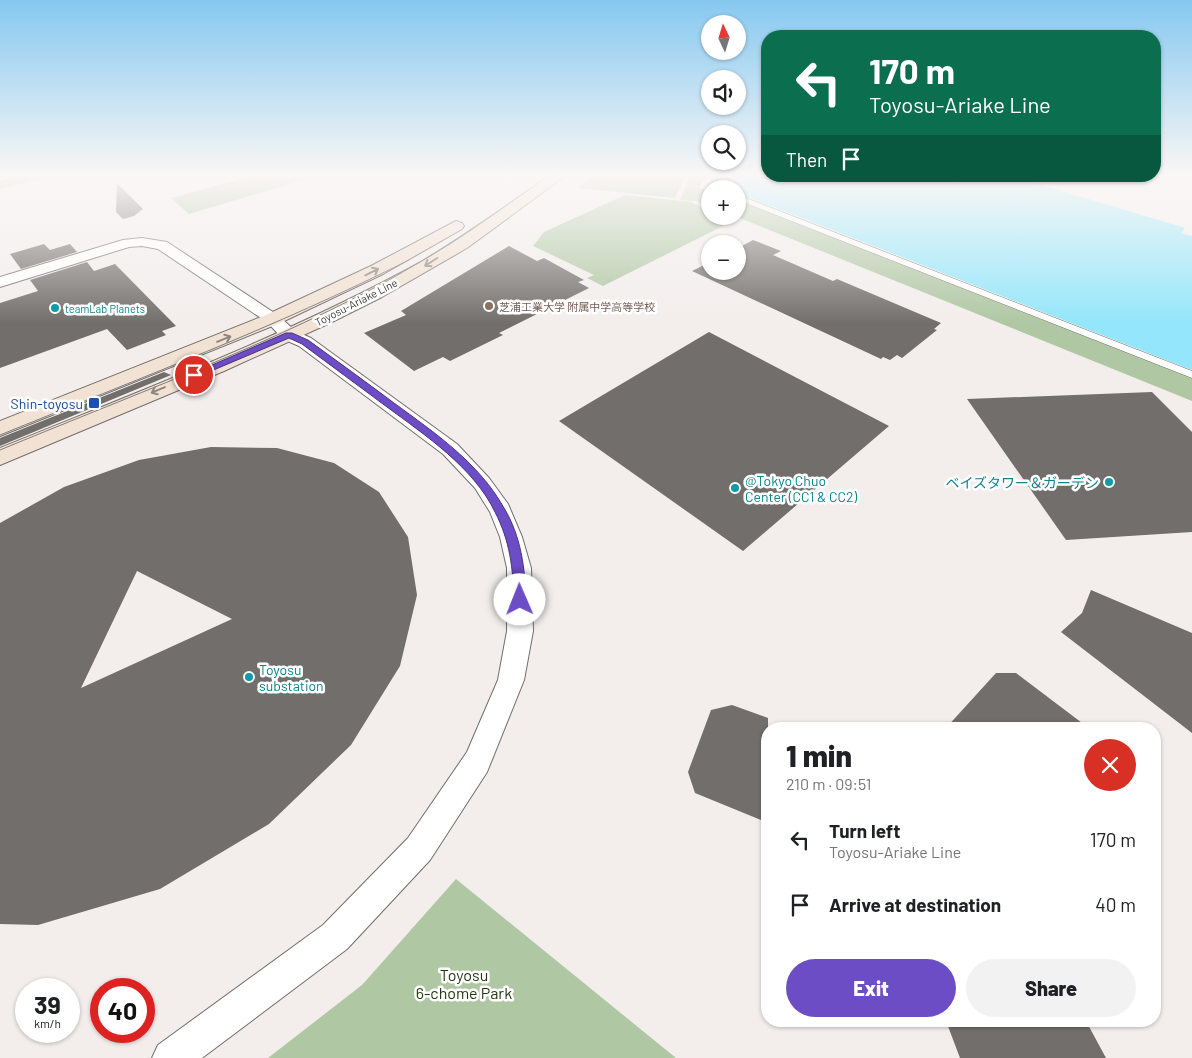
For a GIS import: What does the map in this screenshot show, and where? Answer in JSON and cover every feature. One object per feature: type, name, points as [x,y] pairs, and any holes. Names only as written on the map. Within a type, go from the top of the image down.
[{"type":"main road","name":"Toyosu-Ariake Line","points":[[0,457],[281,327],[328,294],[434,240],[457,225]]},
{"type":"main road","name":"Toyosu-Ariake Line","points":[[0,429],[372,295],[429,264],[486,225]]},
{"type":"street","points":[[812,225],[1192,375]]},
{"type":"street","points":[[0,282],[120,245],[142,242],[154,242],[162,245],[305,342],[450,450],[482,483],[500,510],[511,537],[519,568],[520,631],[511,680],[476,762],[419,849],[335,936],[171,1058]]},
{"type":"green space","points":[[559,225],[724,225],[705,235],[701,235],[701,237],[603,286],[587,278],[594,275],[533,246],[544,232]]},
{"type":"green space","points":[[758,225],[818,225],[1192,371],[1192,401]]},
{"type":"green space","name":"Toyosu 6-chome Park","points":[[456,879],[676,1058],[268,1058],[362,985]]},
{"type":"water","points":[[821,225],[1176,225],[1185,228],[1181,233],[1192,236],[1192,370]]},
{"type":"building","points":[[753,240],[781,251],[773,255],[833,281],[837,279],[941,323],[934,329],[937,330],[902,358],[897,355],[890,360],[883,357],[881,359],[711,280],[746,280],[746,244]]},
{"type":"building","points":[[44,244],[50,250],[70,244],[77,252],[21,269],[10,254]]},
{"type":"building","name":"芝浦工業大学 附属中学高等学校","points":[[509,246],[537,261],[544,258],[584,280],[578,282],[589,288],[499,333],[503,335],[450,361],[443,357],[414,371],[364,333],[406,315],[401,311]]},
{"type":"building","points":[[87,262],[94,271],[115,264],[176,326],[162,331],[166,335],[127,350],[107,329],[0,368],[0,303],[38,291],[30,280]]},
{"type":"building","points":[[701,266],[701,275],[692,271]]},
{"type":"building","name":"@Tokyo Chuo Center (CC1 & CC2)","points":[[709,332],[889,426],[743,551],[559,421]]},
{"type":"building","points":[[164,372],[171,375],[0,446],[0,438]]},
{"type":"building","name":"ベイズタワー＆ガーデン","points":[[1152,392],[1192,432],[1192,532],[1066,540],[967,399]]},
{"type":"building","name":"Toyosu substation","points":[[211,447],[277,448],[334,463],[379,492],[408,537],[417,595],[400,666],[351,745],[269,824],[160,889],[38,925],[0,924],[0,523],[64,487],[139,460]],"holes":[[[137,571],[232,619],[81,688]]]},
{"type":"building","points":[[1091,590],[1192,633],[1192,733],[1061,632],[1082,613]]},
{"type":"building","points":[[996,673],[1016,673],[1081,722],[951,722]]},
{"type":"building","points":[[732,705],[768,718],[768,722],[761,722],[761,820],[695,793],[688,772],[711,710]]},
{"type":"building","points":[[948,1027],[1089,1027],[1106,1058],[960,1058]]},
{"type":"tram line","points":[[0,450],[283,333],[397,276],[477,225]]},
{"type":"tram line","points":[[0,435],[258,330],[409,260]]},
{"type":"place","name":"芝浦工業大学 附属中学高等学校","points":[[489,306]]},
{"type":"place","name":"teamLab Planets","points":[[55,308]]},
{"type":"place","name":"Shin-toyosu","points":[[94,403]]},
{"type":"place","name":"ベイズタワー＆ガーデン","points":[[1109,482]]},
{"type":"place","name":"@Tokyo Chuo Center (CC1 & CC2)","points":[[735,488]]},
{"type":"place","name":"Toyosu substation","points":[[249,677]]},
{"type":"route","points":[[194,375],[289,335],[305,342],[439,441],[482,483],[500,510],[511,537],[519,568],[520,600]]}]
